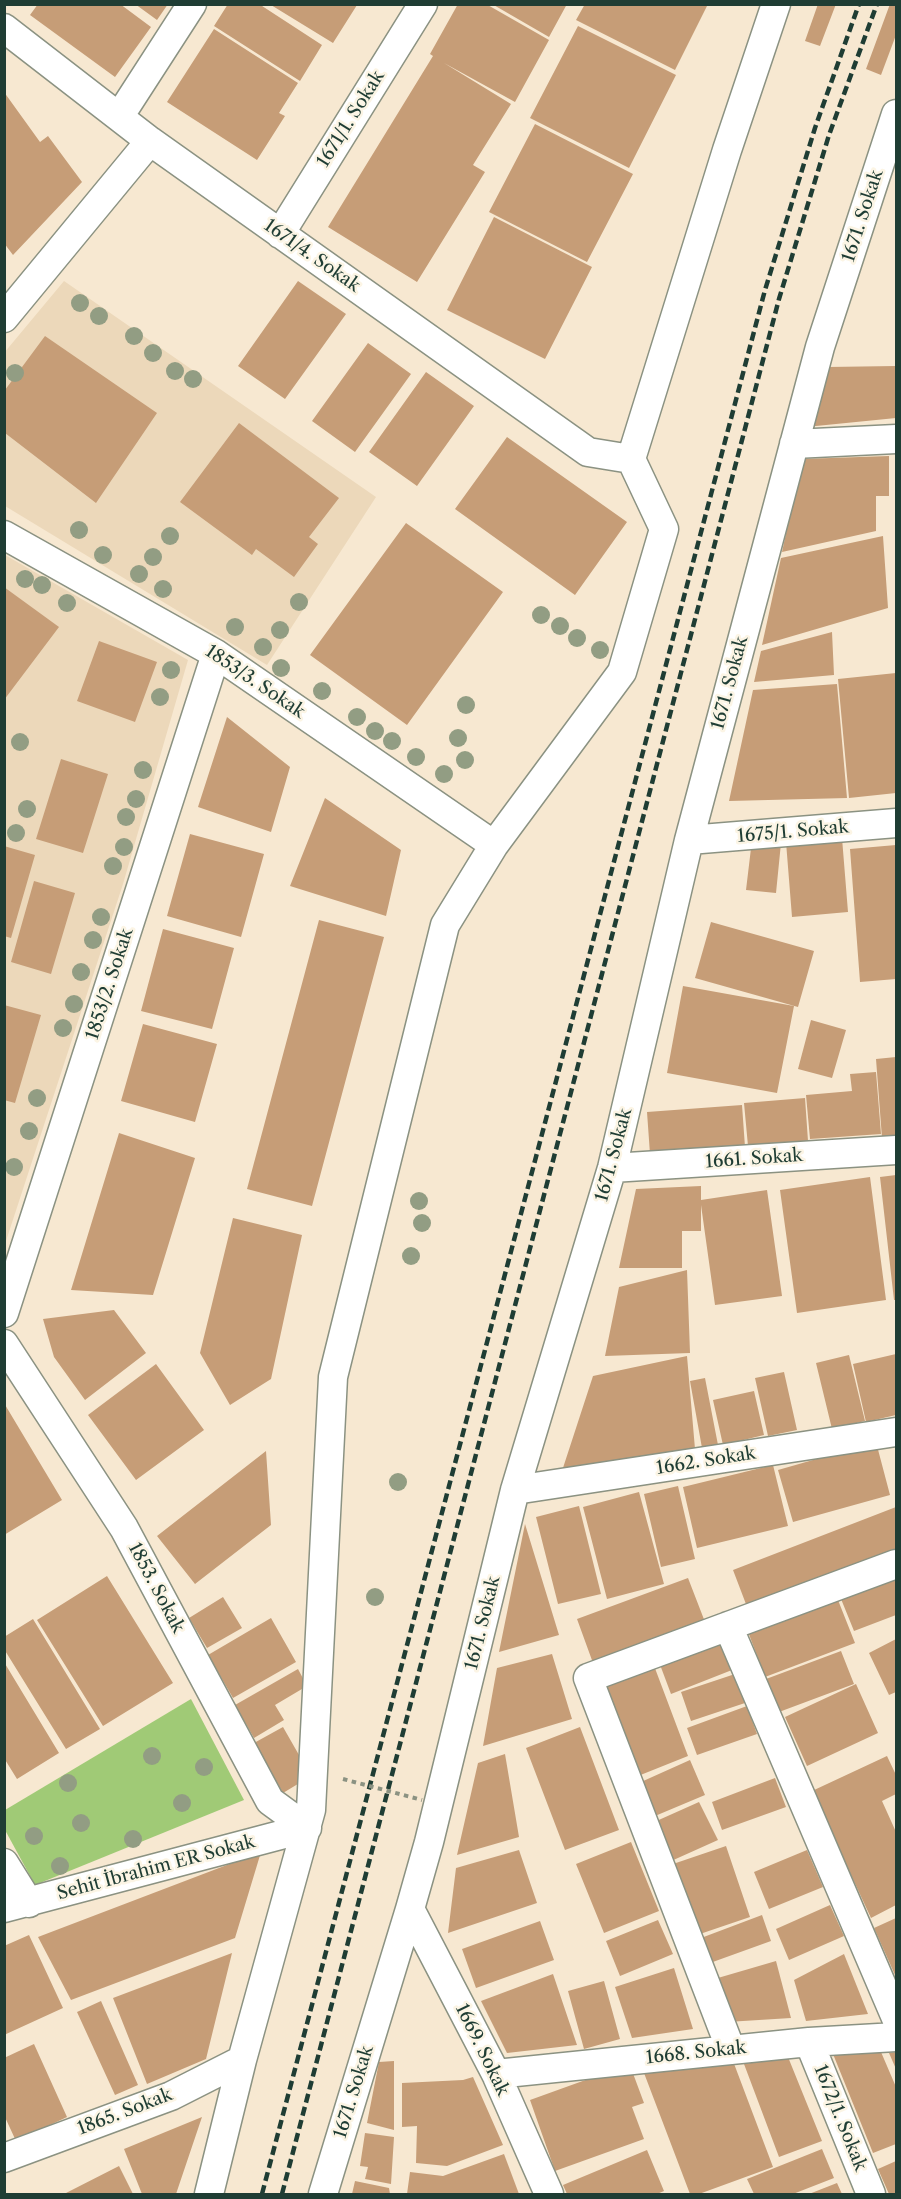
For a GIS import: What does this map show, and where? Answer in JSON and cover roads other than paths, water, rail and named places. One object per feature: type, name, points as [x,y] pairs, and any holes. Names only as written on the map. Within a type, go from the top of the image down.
[{"type":"street","points":[[119,117],[192,4]]},
{"type":"street","name":"1671/1. Sokak","points":[[280,234],[423,4]]},
{"type":"street","points":[[209,2194],[242,2060],[311,1810],[333,1377],[445,925],[494,845],[622,672],[664,529],[631,459],[727,150],[776,4]]},
{"type":"street","name":"1671/4. Sokak","points":[[4,28],[150,141],[588,452],[631,459]]},
{"type":"street","name":"1671. Sokak","points":[[323,2194],[429,1842],[515,1491],[612,1168],[689,840],[820,346],[897,114]]},
{"type":"street","points":[[4,318],[150,141]]},
{"type":"street","points":[[794,444],[897,440]]},
{"type":"street","name":"1853/3. Sokak","points":[[4,536],[216,654],[494,845]]},
{"type":"street","name":"1853/2. Sokak","points":[[4,1313],[216,654]]},
{"type":"street","name":"1675/1. Sokak","points":[[689,840],[897,823]]},
{"type":"street","name":"1661. Sokak","points":[[612,1168],[897,1150]]},
{"type":"street","name":"1853. Sokak","points":[[4,1344],[124,1528],[270,1801],[307,1828]]},
{"type":"street","name":"1662. Sokak","points":[[515,1491],[894,1438]]},
{"type":"street","points":[[731,2050],[588,1678],[897,1564]]},
{"type":"street","points":[[728,1626],[897,2018]]},
{"type":"street","name":"Sehit İbrahim ER Sokak","points":[[16,1905],[307,1828]]},
{"type":"street","points":[[4,1863],[16,1905]]},
{"type":"street","name":"1669. Sokak","points":[[410,1909],[496,2074],[549,2194]]},
{"type":"street","name":"1668. Sokak","points":[[496,2074],[809,2042],[897,2037]]},
{"type":"street","name":"1672/1. Sokak","points":[[809,2042],[871,2194]]},
{"type":"street","name":"1865. Sokak","points":[[6,2152],[171,2096],[242,2060]]},
{"type":"railway","points":[[262,2194],[765,290],[815,128],[859,4]]},
{"type":"railway","points":[[282,2194],[779,299],[829,135],[877,4]]}]
